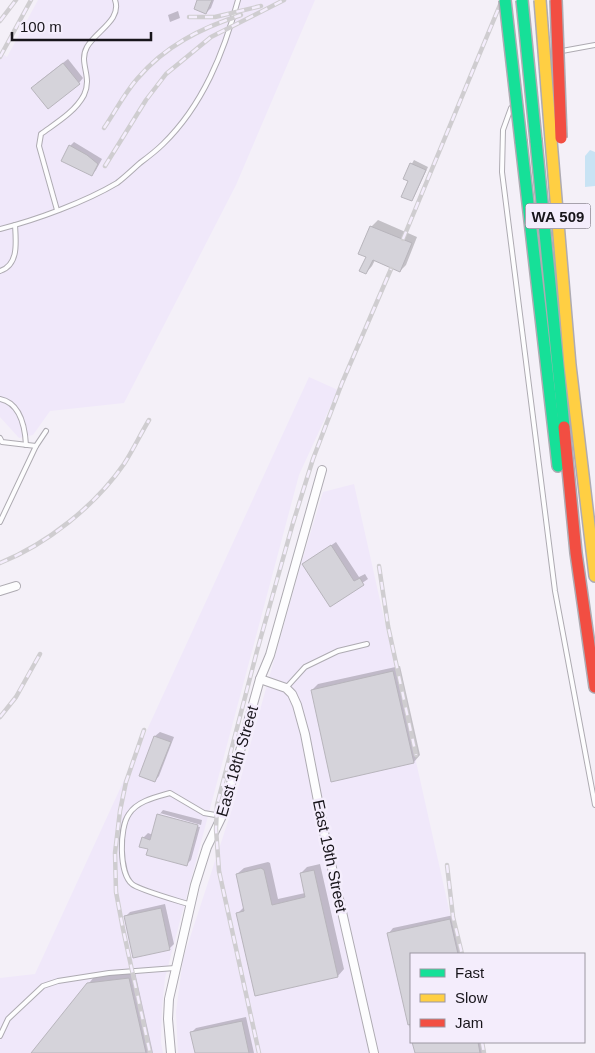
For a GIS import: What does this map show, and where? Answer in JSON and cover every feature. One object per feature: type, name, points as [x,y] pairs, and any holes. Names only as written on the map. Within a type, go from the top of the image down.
[{"type":"highway","points":[[505,0],[554,437],[576,553]]},
{"type":"highway","name":"WA 509","points":[[522,0],[576,553],[595,687]]},
{"type":"highway","points":[[540,0],[556,139],[570,365],[595,576]]},
{"type":"highway","points":[[556,0],[556,139]]},
{"type":"street","name":"East 18th Street","points":[[172,1053],[168,1019],[169,999],[191,905],[207,847],[222,816],[260,679],[270,655],[322,470]]},
{"type":"street","points":[[0,591],[16,586]]},
{"type":"street","points":[[260,679],[286,688]]},
{"type":"street","name":"East 19th Street","points":[[286,688],[292,694],[305,734],[325,837],[374,1053]]},
{"type":"lane","points":[[57,210],[39,146],[39,138],[41,134],[67,115],[83,97],[88,83],[84,52],[90,42],[110,22],[115,14],[117,6],[115,0]]},
{"type":"lane","points":[[0,229],[88,198],[118,182],[164,144],[189,113],[212,74],[229,33],[238,0]]},
{"type":"lane","points":[[527,82],[536,66],[552,54],[595,44]]},
{"type":"lane","points":[[522,90],[508,113],[503,130],[502,172],[556,591],[595,805]]},
{"type":"lane","points":[[0,271],[8,268],[14,257],[16,248],[15,225]]},
{"type":"lane","points":[[0,399],[10,402],[21,418],[24,425],[26,445]]},
{"type":"lane","points":[[0,522],[36,446],[46,430]]},
{"type":"lane","points":[[0,438],[2,442],[36,446]]},
{"type":"lane","points":[[286,688],[306,667],[338,651],[367,644]]},
{"type":"lane","points":[[191,905],[134,886],[126,878],[122,833],[129,814],[143,802],[170,793],[204,813],[222,816]]},
{"type":"lane","points":[[0,1036],[8,1019],[43,986],[58,981],[109,973],[175,968]]},
{"type":"shaded area","points":[[38,0],[315,0],[236,185],[124,403],[50,411],[33,435],[19,438],[0,417],[0,52],[7,57]]},
{"type":"shaded area","points":[[309,377],[338,390],[299,475],[172,951],[165,978],[162,1008],[161,1042],[163,1053],[0,1053],[0,978],[35,974]]},
{"type":"shaded area","points":[[354,484],[459,953],[410,953],[410,1043],[479,1043],[482,1053],[178,1053],[176,1012],[183,959],[233,806],[323,492]]},
{"type":"water","points":[[590,150],[595,152],[595,186],[585,187],[585,156]]},
{"type":"building","points":[[197,0],[212,0],[206,14],[194,9]]},
{"type":"building","points":[[63,63],[80,84],[48,109],[31,88]]},
{"type":"building","points":[[69,145],[98,164],[92,176],[61,161]]},
{"type":"building","points":[[410,163],[426,170],[412,201],[401,197],[408,181],[403,179]]},
{"type":"building","points":[[370,226],[412,243],[400,272],[373,260],[366,274],[359,271],[366,257],[358,254]]},
{"type":"building","points":[[331,545],[354,581],[360,578],[364,585],[330,607],[302,564]]},
{"type":"building","points":[[393,671],[414,763],[331,782],[311,690]]},
{"type":"building","points":[[154,736],[171,742],[155,782],[139,776]]},
{"type":"building","points":[[157,814],[198,825],[187,866],[146,855],[148,849],[139,847],[142,837],[150,840]]},
{"type":"building","points":[[261,868],[264,870],[272,905],[305,897],[300,873],[314,870],[338,977],[255,996],[236,913],[244,911],[236,874]]},
{"type":"building","points":[[161,908],[170,950],[133,958],[124,916]]},
{"type":"building","points":[[450,919],[458,953],[410,953],[410,1024],[408,1025],[387,933]]},
{"type":"building","points":[[129,978],[146,1053],[31,1053],[87,983]]},
{"type":"building","points":[[242,1021],[249,1053],[195,1053],[190,1032]]},
{"type":"building","points":[[412,1043],[478,1043],[480,1053],[415,1053]]},
{"type":"railway","points":[[0,21],[16,0]]},
{"type":"railway","points":[[0,57],[31,0]]},
{"type":"railway","points":[[105,166],[146,100],[166,74],[211,37],[284,0]]},
{"type":"railway","points":[[403,239],[502,0]]},
{"type":"railway","points":[[189,17],[215,17],[261,6]]},
{"type":"railway","points":[[104,128],[132,85],[159,57],[198,32],[241,15]]},
{"type":"railway","points":[[259,1053],[219,871],[216,829],[217,805],[257,651],[313,459],[342,383],[391,269]]},
{"type":"railway","points":[[0,563],[18,555],[52,534],[69,522],[99,495],[124,464],[149,420]]},
{"type":"railway","points":[[379,566],[388,626],[416,755]]},
{"type":"railway","points":[[0,717],[16,697],[40,654]]},
{"type":"railway","points":[[144,730],[126,782],[115,853],[116,892],[150,1053]]},
{"type":"railway","points":[[447,865],[453,917],[462,953]]},
{"type":"railway","points":[[482,1043],[484,1053]]},
{"type":"traffic: fast","points":[[505,0],[521,142]]},
{"type":"traffic: fast","points":[[522,0],[536,141]]},
{"type":"traffic: fast","points":[[536,141],[564,427]]},
{"type":"traffic: fast","points":[[521,142],[558,466]]},
{"type":"traffic: slow","points":[[540,0],[551,140]]},
{"type":"traffic: slow","points":[[551,140],[570,365],[595,576]]},
{"type":"traffic: jam","points":[[556,0],[561,138]]},
{"type":"traffic: jam","points":[[564,427],[576,553],[595,687]]}]
